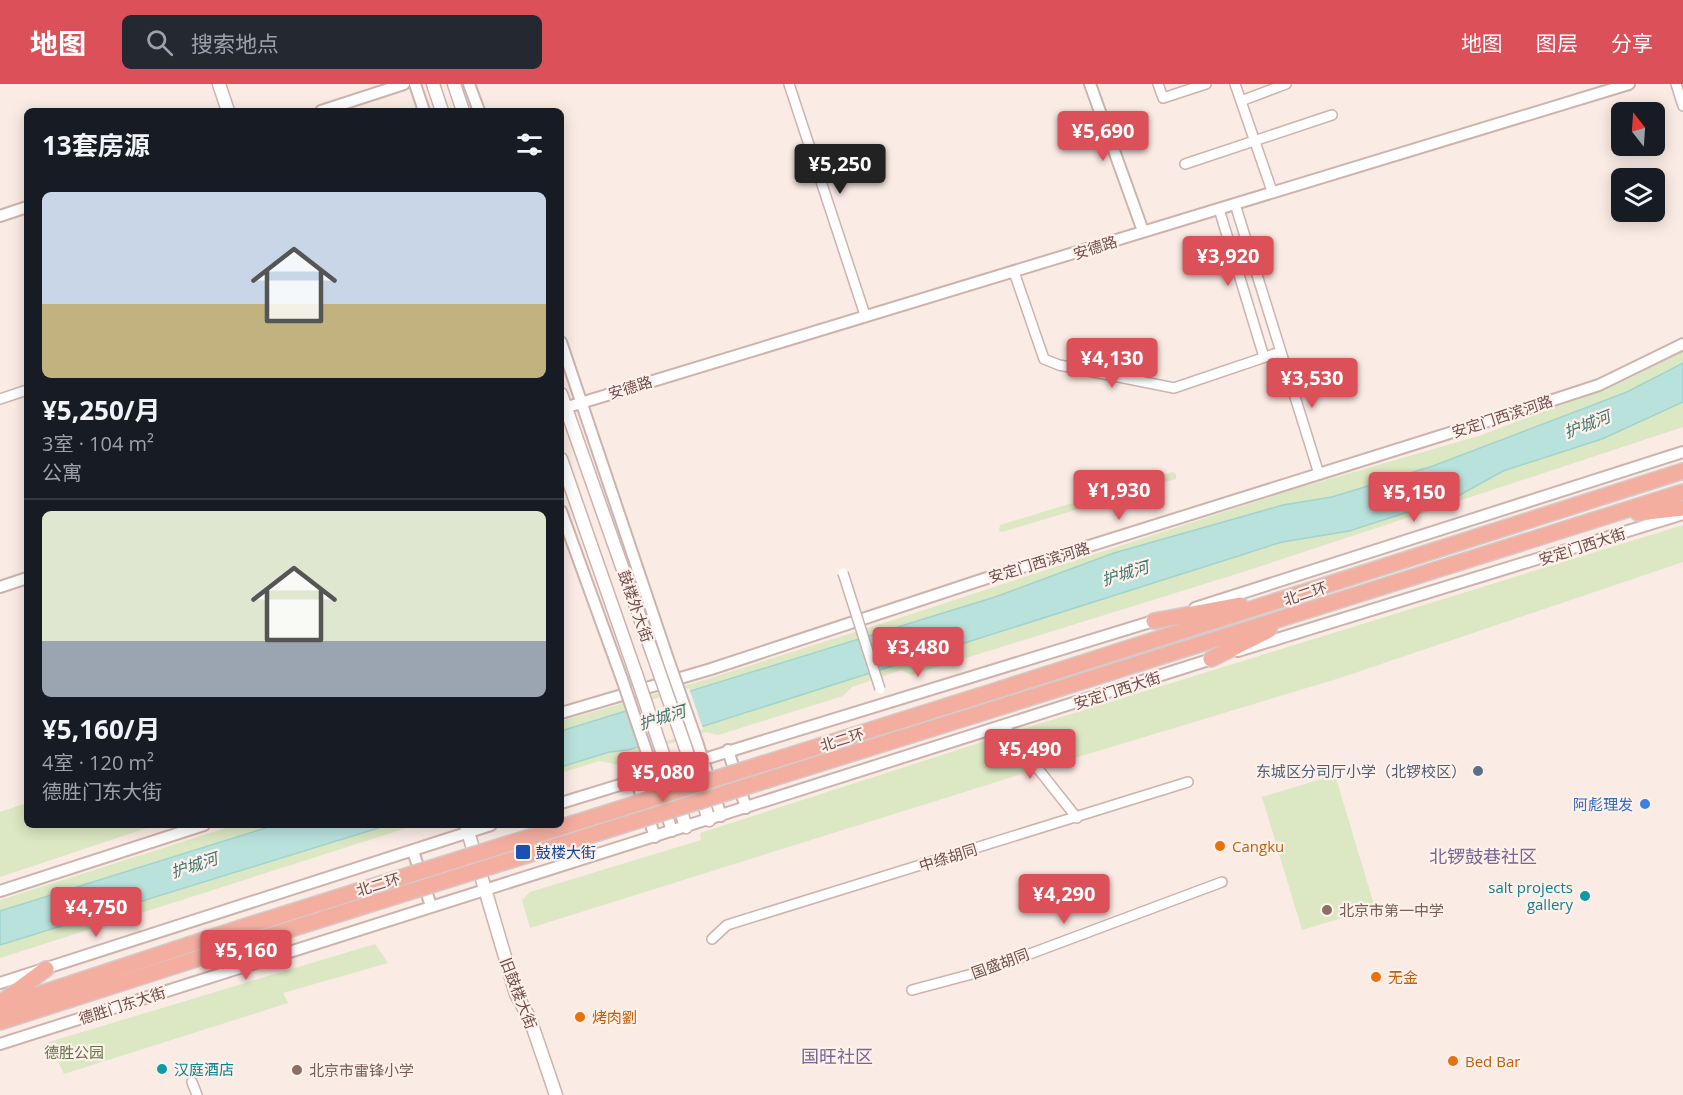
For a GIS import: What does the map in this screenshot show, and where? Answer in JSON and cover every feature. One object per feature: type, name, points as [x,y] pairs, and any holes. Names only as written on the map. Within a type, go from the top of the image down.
[{"type":"highway","name":"北二环","points":[[564,826],[1302,594],[1683,471]]},
{"type":"highway","name":"北二环","points":[[0,1022],[1683,492]]},
{"type":"highway","points":[[1602,518],[1683,508]]},
{"type":"highway","points":[[1154,621],[1302,594]]},
{"type":"highway","points":[[1211,659],[1309,609]]},
{"type":"highway","name":"北二环","points":[[0,1005],[558,828]]},
{"type":"highway","points":[[0,1005],[46,969]]},
{"type":"main road","points":[[219,84],[227,108]]},
{"type":"main road","points":[[433,84],[441,108]]},
{"type":"main road","points":[[454,84],[462,108]]},
{"type":"main road","name":"鼓楼外大街","points":[[564,411],[663,664],[715,818]]},
{"type":"main road","name":"鼓楼外大街","points":[[564,468],[636,674],[686,827]]},
{"type":"main road","name":"旧鼓楼大街","points":[[467,829],[516,994],[530,1019],[556,1095]]},
{"type":"street","points":[[330,108],[404,84]]},
{"type":"street","points":[[415,84],[423,108]]},
{"type":"street","points":[[469,84],[478,108]]},
{"type":"street","points":[[789,84],[865,315]]},
{"type":"street","points":[[1090,84],[1143,231]]},
{"type":"street","points":[[1158,84],[1163,98],[1206,84]]},
{"type":"street","points":[[1235,84],[1272,191]]},
{"type":"street","points":[[1240,101],[1286,84]]},
{"type":"street","name":"安德路","points":[[564,408],[1629,84]]},
{"type":"street","points":[[1676,84],[1683,106]]},
{"type":"street","points":[[1185,164],[1332,115]]},
{"type":"street","points":[[1235,204],[1319,474]]},
{"type":"street","points":[[0,216],[24,208]]},
{"type":"street","points":[[1219,209],[1264,357]]},
{"type":"street","points":[[1014,272],[1044,359],[1059,365],[1174,388],[1280,352]]},
{"type":"street","name":"安定门西滨河路","points":[[564,712],[711,669],[976,581],[1599,385],[1683,344]]},
{"type":"street","name":"鼓楼外大街","points":[[564,351],[663,664]]},
{"type":"street","points":[[0,399],[24,391]]},
{"type":"street","points":[[564,802],[1154,621],[1683,452]]},
{"type":"street","name":"安定门西大街","points":[[484,891],[1211,659],[1683,514]]},
{"type":"street","points":[[564,519],[622,679],[672,831]]},
{"type":"street","points":[[843,573],[884,703]]},
{"type":"street","points":[[0,587],[24,579]]},
{"type":"street","points":[[1004,726],[1077,818]]},
{"type":"street","points":[[728,750],[746,808]]},
{"type":"street","points":[[636,779],[655,837]]},
{"type":"street","name":"中绦胡同","points":[[712,939],[727,925],[1188,783]]},
{"type":"street","points":[[0,891],[195,828]]},
{"type":"street","points":[[0,983],[413,850],[467,829]]},
{"type":"street","points":[[413,850],[431,906]]},
{"type":"street","name":"国盛胡同","points":[[912,990],[987,970],[1222,882]]},
{"type":"street","name":"德胜门东大街","points":[[0,1044],[484,891]]},
{"type":"street","points":[[192,1082],[196,1095]]},
{"type":"green space","points":[[1683,351],[1683,427],[1246,571],[911,675],[901,670],[852,687],[843,696],[718,735],[706,732],[626,758],[620,765],[599,761],[564,772],[564,720],[701,681],[1285,492],[1482,435],[1626,380]]},
{"type":"green space","points":[[1172,472],[1176,474],[1176,479],[1118,495],[1120,488]]},
{"type":"green space","points":[[1089,498],[1092,500],[1092,505],[999,531],[1000,525]]},
{"type":"green space","points":[[1683,525],[1683,562],[1340,678],[1025,773],[530,928],[522,900],[530,892],[701,840],[700,833],[1029,727]]},
{"type":"green space","points":[[1335,775],[1375,908],[1302,930],[1262,797]]},
{"type":"green space","points":[[24,804],[24,828],[147,828],[0,877],[0,812]]},
{"type":"green space","points":[[226,828],[407,828],[0,958],[0,900]]},
{"type":"green space","name":"德胜公园","points":[[375,944],[388,963],[283,993],[288,1003],[64,1074],[49,1042]]},
{"type":"water","name":"护城河","points":[[1683,363],[1683,402],[1602,439],[1503,471],[1458,496],[1349,531],[1282,542],[628,750],[609,752],[564,766],[564,730],[995,597],[1114,553],[1283,505],[1332,497],[1433,466],[1627,392]]},
{"type":"water","name":"护城河","points":[[265,828],[378,828],[0,945],[0,911]]},
{"type":"pier","points":[[689,688],[703,729],[640,750],[625,708]]},
{"type":"place","name":"东城区分司厅小学（北锣校区）","points":[[1478,771]]},
{"type":"place","name":"阿彪理发","points":[[1645,804]]},
{"type":"place","name":"Cangku","points":[[1220,846]]},
{"type":"place","name":"鼓楼大街","points":[[523,852]]},
{"type":"place","name":"salt projects gallery","points":[[1585,896]]},
{"type":"place","name":"北京市第一中学","points":[[1327,910]]},
{"type":"place","name":"无金","points":[[1376,977]]},
{"type":"place","name":"烤肉劉","points":[[580,1017]]},
{"type":"place","name":"Bed Bar","points":[[1453,1061]]},
{"type":"place","name":"汉庭酒店","points":[[162,1069]]},
{"type":"place","name":"北京市雷锋小学","points":[[297,1070]]},
{"type":"district","name":"北锣鼓巷社区","points":[[1483,856]]},
{"type":"district","name":"国旺社区","points":[[837,1056]]}]
